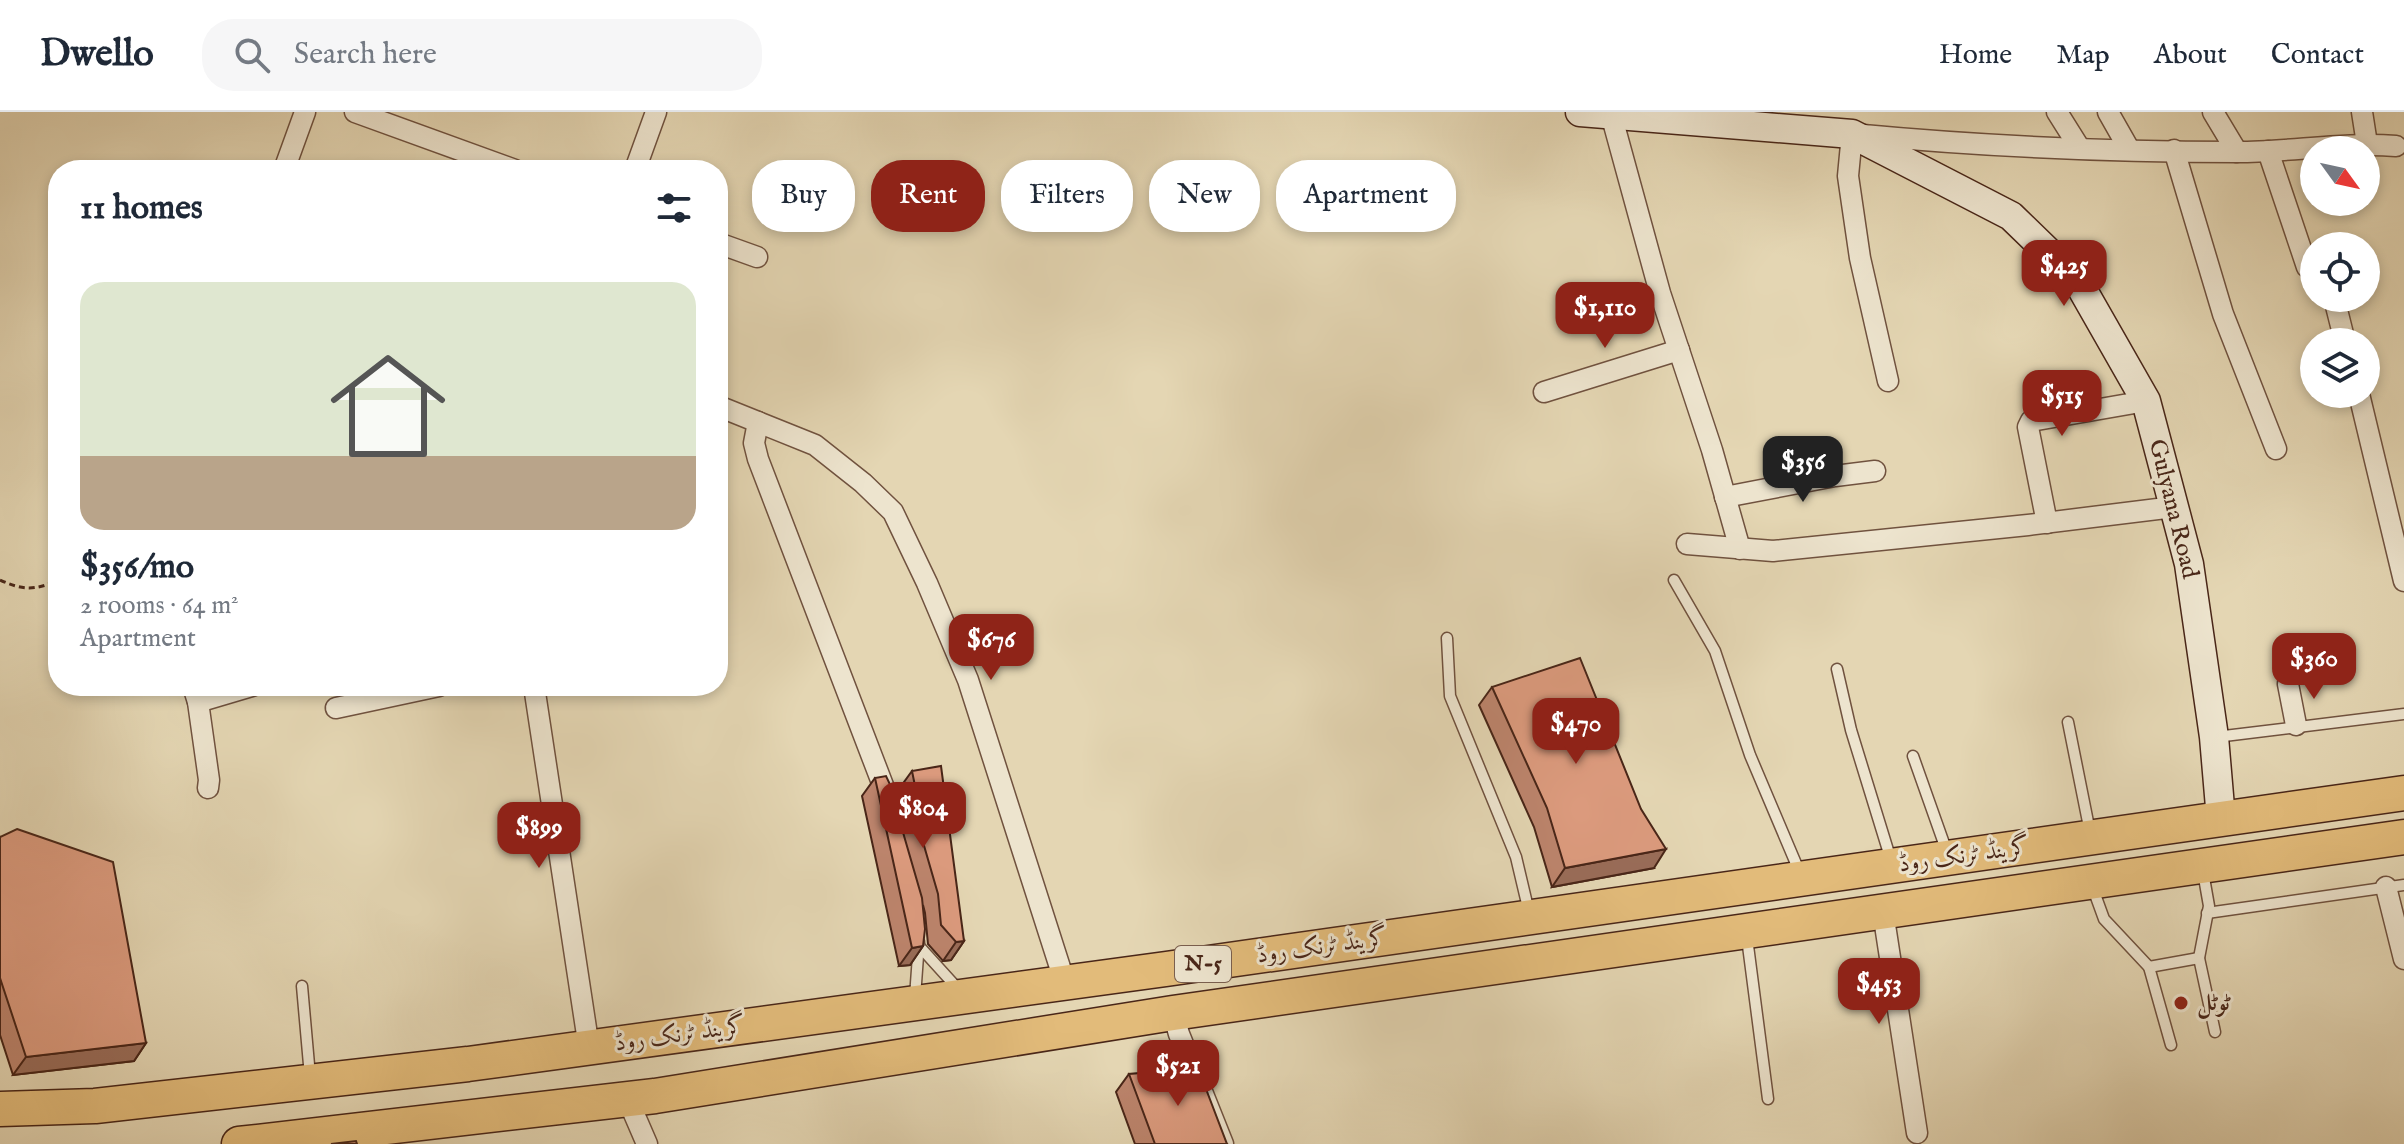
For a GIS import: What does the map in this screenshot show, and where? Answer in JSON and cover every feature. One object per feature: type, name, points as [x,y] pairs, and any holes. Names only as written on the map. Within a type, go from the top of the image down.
[{"type":"highway","name":"گرینڈ ٹرنک روڈ","points":[[0,1109],[95,1106],[589,1048],[2404,793]]},
{"type":"highway","points":[[2213,865],[2221,819]]},
{"type":"highway","name":"گرینڈ ٹرنک روڈ","points":[[239,1144],[403,1135],[1173,1013],[2404,837]]},
{"type":"highway","points":[[1166,969],[1173,1013]]},
{"type":"main road","name":"Gulyana Road","points":[[1580,112],[1852,134],[2011,216],[2077,280],[2146,401],[2189,564],[2214,737],[2221,819]]},
{"type":"street","points":[[288,160],[305,112]]},
{"type":"street","points":[[355,112],[487,160]]},
{"type":"street","points":[[639,160],[656,112]]},
{"type":"street","points":[[2057,112],[2079,147]]},
{"type":"street","points":[[2108,112],[2129,149]]},
{"type":"street","points":[[2213,112],[2237,152]]},
{"type":"street","points":[[2362,112],[2366,136]]},
{"type":"street","points":[[1611,114],[1660,293],[1740,549]]},
{"type":"street","points":[[1888,381],[1860,258],[1848,176],[1852,134],[1953,143],[2129,149],[2237,152],[2300,149]]},
{"type":"street","points":[[2380,145],[2396,146]]},
{"type":"street","points":[[2174,150],[2223,314],[2276,449]]},
{"type":"street","points":[[2268,151],[2300,246]]},
{"type":"street","points":[[728,247],[757,257]]},
{"type":"street","points":[[1544,392],[1679,350]]},
{"type":"street","points":[[2047,523],[2028,427],[2031,421],[2146,401]]},
{"type":"street","points":[[2362,408],[2404,581]]},
{"type":"street","points":[[728,410],[815,445],[863,483],[893,512],[968,680],[1065,983]]},
{"type":"street","points":[[758,422],[754,443],[758,459],[890,802]]},
{"type":"street","points":[[1725,497],[1875,471]]},
{"type":"street","points":[[1687,544],[1773,551],[2174,507]]},
{"type":"street","points":[[2288,684],[2296,725]]},
{"type":"street","points":[[196,696],[208,788]]},
{"type":"street","points":[[336,708],[373,696]]},
{"type":"street","points":[[536,696],[589,1048]]},
{"type":"street","points":[[2395,886],[2404,959]]},
{"type":"street","points":[[1883,912],[1917,1133]]},
{"type":"street","points":[[1173,1013],[1223,1144]]},
{"type":"street","points":[[628,1100],[647,1144]]},
{"type":"lane","points":[[1674,580],[1715,651],[1750,755],[1802,879]]},
{"type":"lane","points":[[1447,638],[1450,696],[1516,857],[1530,918]]},
{"type":"lane","points":[[1837,669],[1851,730],[1893,866]]},
{"type":"lane","points":[[2214,737],[2404,714]]},
{"type":"lane","points":[[2068,722],[2091,838]]},
{"type":"lane","points":[[1913,756],[1949,858]]},
{"type":"lane","points":[[2213,865],[2199,958],[2215,1032]]},
{"type":"lane","points":[[2091,882],[2104,919],[2149,967],[2171,1045]]},
{"type":"lane","points":[[2207,913],[2395,886]]},
{"type":"lane","points":[[914,1003],[920,947],[918,926]]},
{"type":"lane","points":[[1746,932],[1768,1099]]},
{"type":"lane","points":[[920,947],[966,996]]},
{"type":"lane","points":[[2149,967],[2199,958]]},
{"type":"lane","points":[[302,986],[310,1082]]},
{"type":"path","points":[[0,580],[22,590],[48,585]]},
{"type":"building","points":[[1580,658],[1641,809],[1666,849],[1565,868],[1547,808],[1492,687]]},
{"type":"building","points":[[941,766],[964,941],[956,942],[941,925],[938,894],[916,818],[906,812],[900,822],[922,898],[925,929],[923,946],[912,948],[875,778],[886,776],[894,793],[907,796],[915,786],[912,771]]},
{"type":"building","points":[[17,829],[113,862],[146,1043],[26,1057],[0,978],[0,837]]},
{"type":"building","points":[[1198,1068],[1227,1144],[1155,1144],[1129,1074]]},
{"type":"place","name":"ٹوٹل","points":[[2181,1003]]}]
